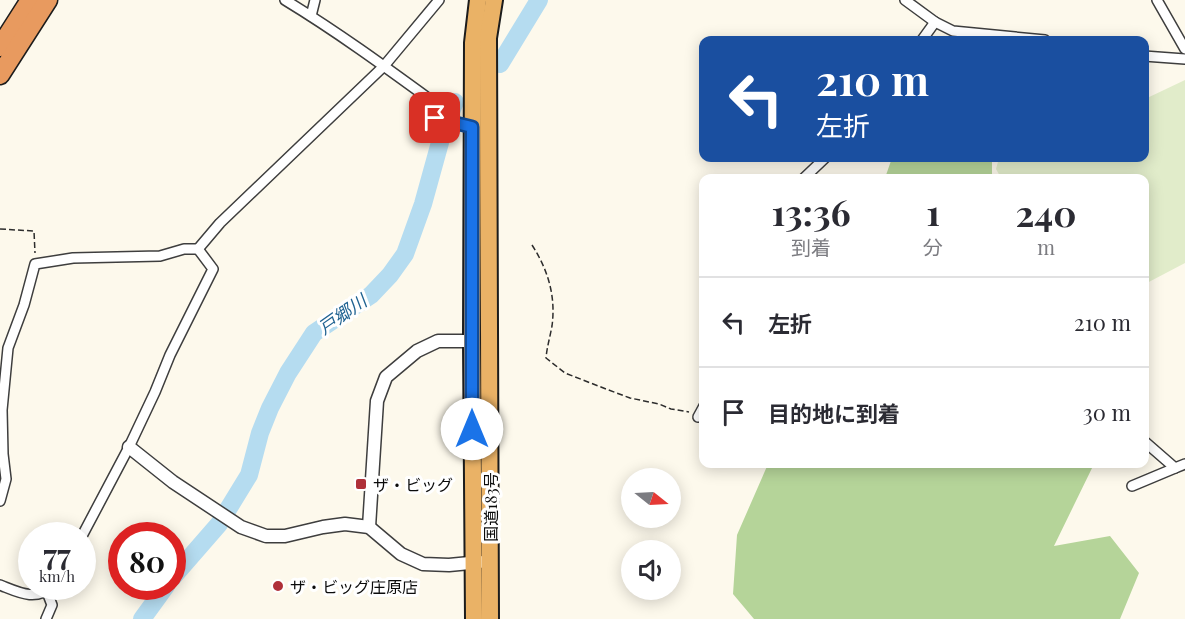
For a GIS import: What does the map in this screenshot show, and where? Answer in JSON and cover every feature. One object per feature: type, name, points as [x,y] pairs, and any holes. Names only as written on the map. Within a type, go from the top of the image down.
[{"type":"highway","points":[[0,47],[30,0]]},
{"type":"highway","points":[[0,75],[48,0]]},
{"type":"highway","name":"国道183号","points":[[478,0],[472,43],[472,341],[482,562],[490,619]]},
{"type":"highway","name":"国道183号","points":[[474,619],[482,562],[488,38],[494,0]]},
{"type":"street","points":[[285,0],[432,101],[435,118],[472,127]]},
{"type":"street","points":[[311,16],[315,0]]},
{"type":"street","points":[[0,501],[6,479],[2,410],[8,348],[24,305],[35,264],[73,258],[160,256],[184,249],[198,249],[220,223],[384,66],[439,0]]},
{"type":"street","points":[[905,0],[935,22],[953,31],[1004,36]]},
{"type":"street","points":[[1157,0],[1185,49]]},
{"type":"street","points":[[925,36],[935,22]]},
{"type":"street","points":[[1149,56],[1185,59]]},
{"type":"street","points":[[808,174],[821,162]]},
{"type":"street","points":[[89,522],[129,447],[170,355],[213,269],[198,249]]},
{"type":"street","points":[[369,527],[377,401],[386,377],[417,351],[438,341],[472,341]]},
{"type":"street","points":[[1149,446],[1174,468]]},
{"type":"street","points":[[129,447],[173,482],[241,527],[266,536],[285,536],[345,524],[369,527],[401,554],[423,564],[449,565],[482,562]]},
{"type":"street","points":[[1132,486],[1185,464]]},
{"type":"street","points":[[0,585],[18,592]]},
{"type":"street","points":[[46,619],[52,606],[51,600]]},
{"type":"path","points":[[0,229],[34,231],[35,264]]},
{"type":"path","points":[[532,246],[549,277],[552,323],[546,358],[565,373],[630,398],[692,413],[698,417]]},
{"type":"green space","points":[[1185,80],[1185,263],[1149,282],[1149,174],[999,174],[996,169],[998,162],[1149,162],[1149,97]]},
{"type":"green space","points":[[891,162],[992,162],[992,174],[886,174]]},
{"type":"green space","points":[[766,468],[1092,468],[1054,546],[1110,536],[1139,573],[1120,619],[754,619],[733,594],[737,535]]},
{"type":"waterway","name":"戸郷川","points":[[500,64],[539,0]]},
{"type":"waterway","name":"戸郷川","points":[[186,562],[219,524],[249,475],[260,433],[270,408],[288,373],[314,333],[371,295],[390,275],[405,254],[423,204],[444,128],[455,102]]},
{"type":"waterway","name":"戸郷川","points":[[142,619],[156,600]]},
{"type":"place","name":"ザ・ビッグ","points":[[361,484]]},
{"type":"place","name":"ザ・ビッグ庄原店","points":[[278,586]]},
{"type":"route","points":[[435,118],[472,127],[472,429]]}]
